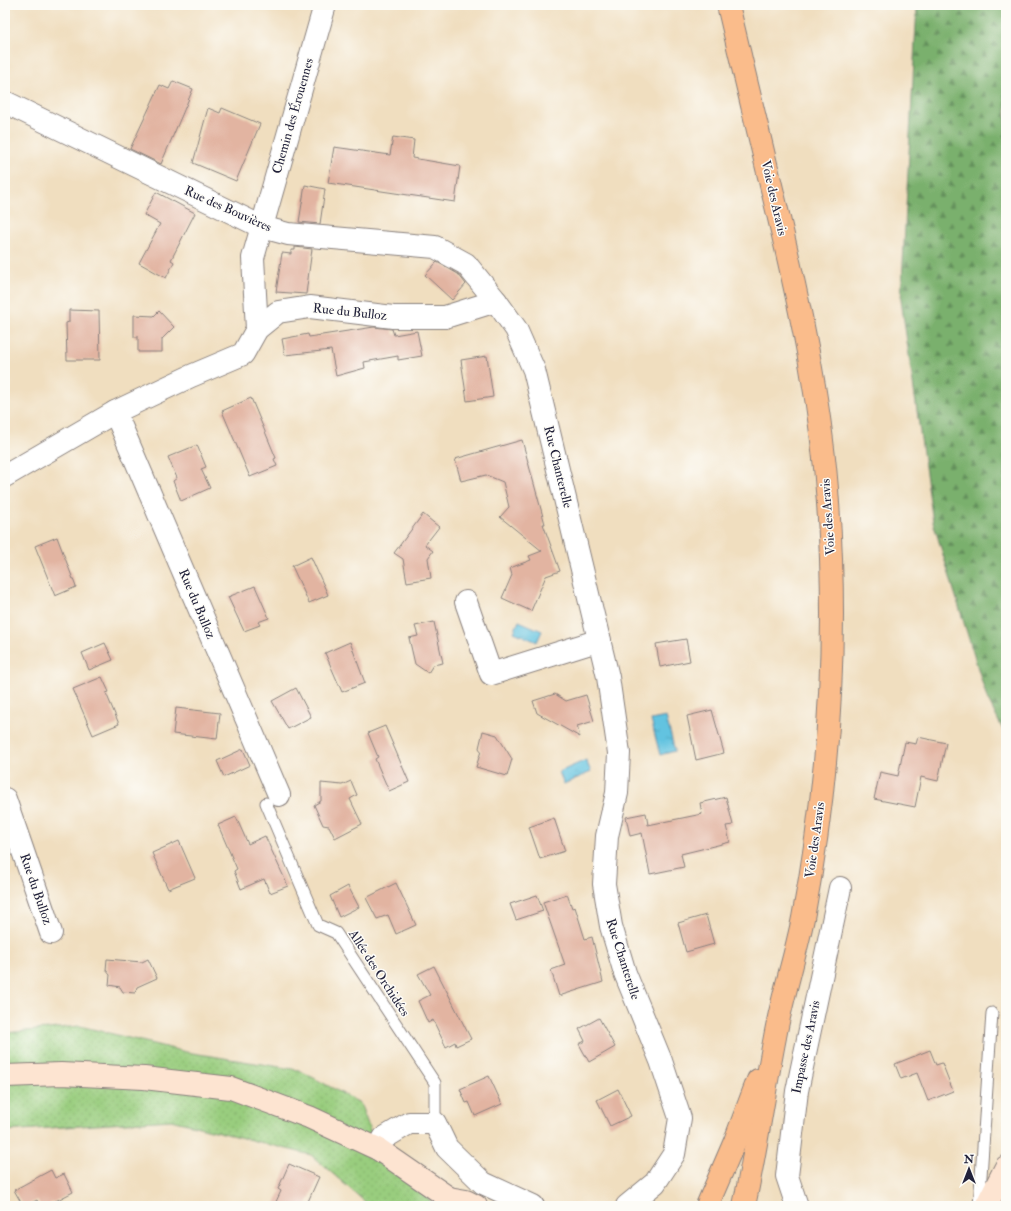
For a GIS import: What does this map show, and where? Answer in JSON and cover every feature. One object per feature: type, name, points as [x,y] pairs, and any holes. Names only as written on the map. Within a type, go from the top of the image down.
[{"type":"highway","name":"Voie des Aravis","points":[[728,5],[795,288],[805,337],[820,424],[828,500],[831,559],[831,685],[826,755],[815,841],[802,919],[775,1034],[756,1150],[744,1206]]},
{"type":"highway","name":"Voie des Aravis","points":[[707,1206],[735,1141],[775,1034]]},
{"type":"main road","points":[[5,1076],[61,1074],[144,1078],[231,1088],[309,1117],[378,1149],[453,1202],[466,1201],[476,1206]]},
{"type":"main road","points":[[986,1206],[1006,1167]]},
{"type":"street","name":"Chemin des Érouennes","points":[[257,329],[253,258],[325,5]]},
{"type":"street","name":"Rue des Bouvières","points":[[5,102],[262,227],[288,234],[435,247],[466,264],[496,301]]},
{"type":"street","name":"Rue du Bulloz","points":[[5,476],[115,412],[242,354],[257,329],[278,312],[310,307],[393,317],[446,317],[496,301]]},
{"type":"street","name":"Rue Chanterelle","points":[[496,301],[516,329],[534,370],[600,640],[608,677],[620,753],[617,793],[607,836],[604,884],[611,926],[625,972],[661,1061],[680,1118],[674,1154],[655,1183],[627,1206]]},
{"type":"street","name":"Rue du Bulloz","points":[[115,412],[273,799]]},
{"type":"street","points":[[466,602],[491,674],[600,640]]},
{"type":"street","name":"Rue du Bulloz","points":[[5,799],[51,934]]},
{"type":"street","name":"Impasse des Aravis","points":[[797,1206],[787,1176],[797,1091],[840,888]]},
{"type":"street","points":[[378,1149],[384,1138],[409,1123],[435,1123],[447,1148],[483,1183],[533,1206]]},
{"type":"lane","name":"Allée des Orchidées","points":[[273,799],[318,925],[336,933],[435,1083],[435,1123]]},
{"type":"lane","points":[[979,1206],[992,1013]]},
{"type":"green space","points":[[917,5],[1006,5],[1006,736],[987,698],[933,522],[901,300]]},
{"type":"green space","points":[[80,1026],[186,1052],[299,1070],[360,1103],[382,1162],[437,1206],[370,1206],[311,1155],[171,1120],[5,1131],[5,1033]]},
{"type":"water","points":[[519,621],[542,631],[537,642],[514,632]]},
{"type":"water","points":[[666,717],[675,751],[660,755],[651,720]]},
{"type":"water","points":[[586,760],[591,772],[564,784],[559,772]]},
{"type":"building","points":[[173,81],[193,89],[161,164],[130,149],[160,85],[169,89]]},
{"type":"building","points":[[208,108],[220,113],[222,108],[260,124],[236,181],[193,163]]},
{"type":"building","points":[[393,137],[414,140],[412,158],[460,166],[455,202],[328,183],[334,147],[390,155]]},
{"type":"building","points":[[305,185],[325,189],[320,224],[299,222]]},
{"type":"building","points":[[156,192],[195,213],[171,260],[174,262],[166,278],[139,263],[160,224],[144,215]]},
{"type":"building","points":[[295,247],[312,249],[306,294],[276,292],[282,253],[291,254],[291,250],[295,250]]},
{"type":"building","points":[[437,262],[458,274],[466,284],[452,300],[425,275]]},
{"type":"building","points":[[69,310],[99,311],[100,360],[67,360],[66,323],[69,322]]},
{"type":"building","points":[[159,311],[174,327],[162,339],[162,352],[138,352],[138,337],[134,337],[134,315],[154,316]]},
{"type":"building","points":[[374,327],[392,329],[394,335],[417,331],[422,356],[398,360],[398,356],[364,362],[365,368],[336,376],[331,350],[285,355],[282,339],[308,334],[309,337]]},
{"type":"building","points":[[487,356],[493,397],[467,401],[461,360]]},
{"type":"building","points":[[251,398],[276,458],[274,459],[277,466],[250,477],[222,411]]},
{"type":"building","points":[[522,440],[545,524],[543,524],[560,571],[546,576],[531,611],[502,598],[512,575],[510,568],[531,560],[529,556],[542,551],[500,517],[509,507],[503,482],[486,475],[461,481],[455,459]]},
{"type":"building","points":[[197,445],[206,467],[201,469],[210,488],[181,501],[173,481],[177,478],[168,457]]},
{"type":"building","points":[[423,514],[439,527],[425,545],[433,551],[428,558],[431,578],[407,582],[403,559],[394,553]]},
{"type":"building","points":[[57,537],[76,587],[55,596],[35,546]]},
{"type":"building","points":[[311,557],[328,595],[309,603],[292,566]]},
{"type":"building","points":[[255,586],[269,618],[258,622],[260,625],[244,631],[228,597]]},
{"type":"building","points":[[434,622],[443,663],[433,665],[428,673],[415,664],[409,638],[418,636],[415,626]]},
{"type":"building","points":[[686,639],[690,661],[660,667],[656,644]]},
{"type":"building","points":[[350,642],[365,683],[342,692],[325,653]]},
{"type":"building","points":[[105,643],[113,660],[89,670],[82,653]]},
{"type":"building","points":[[102,677],[109,692],[106,693],[119,724],[93,735],[73,689]]},
{"type":"building","points":[[296,688],[311,717],[288,729],[272,701]]},
{"type":"building","points":[[555,694],[566,701],[586,695],[594,721],[577,726],[580,737],[537,713],[533,701]]},
{"type":"building","points":[[176,708],[220,713],[217,739],[173,734]]},
{"type":"building","points":[[712,710],[724,753],[696,760],[687,716]]},
{"type":"building","points":[[385,726],[409,782],[389,791],[375,759],[378,757],[368,733]]},
{"type":"building","points":[[483,731],[497,735],[512,759],[507,776],[476,767],[481,751],[479,748]]},
{"type":"building","points":[[918,737],[946,743],[938,781],[921,777],[915,807],[874,799],[880,772],[898,776],[905,742],[916,744]]},
{"type":"building","points":[[243,749],[250,765],[224,777],[217,761]]},
{"type":"building","points":[[351,781],[357,795],[350,799],[362,824],[335,838],[329,826],[323,825],[314,805],[321,801],[321,783],[342,785]]},
{"type":"building","points":[[726,797],[733,825],[726,826],[730,842],[681,854],[684,867],[650,874],[642,833],[630,836],[626,817],[646,813],[648,825],[702,814],[700,803]]},
{"type":"building","points":[[236,817],[248,844],[265,836],[288,886],[270,893],[264,879],[241,889],[234,871],[237,869],[218,825]]},
{"type":"building","points":[[554,818],[565,851],[540,859],[529,827]]},
{"type":"building","points":[[179,841],[195,878],[168,889],[152,853]]},
{"type":"building","points":[[396,883],[416,925],[396,934],[388,915],[377,919],[366,898]]},
{"type":"building","points":[[348,886],[359,907],[339,917],[330,896]]},
{"type":"building","points":[[567,894],[572,908],[575,907],[585,939],[592,937],[603,982],[559,996],[551,970],[565,965],[543,902]]},
{"type":"building","points":[[537,895],[543,911],[516,920],[510,904]]},
{"type":"building","points":[[706,915],[714,944],[686,952],[678,923]]},
{"type":"building","points":[[107,959],[142,962],[148,959],[157,978],[137,987],[135,993],[123,992],[120,987],[109,985],[110,975],[106,970]]},
{"type":"building","points":[[434,966],[471,1039],[456,1046],[455,1042],[446,1047],[433,1020],[428,1023],[418,1001],[430,995],[418,974]]},
{"type":"building","points":[[599,1018],[615,1047],[589,1062],[579,1044],[585,1041],[579,1029]]},
{"type":"building","points":[[930,1050],[936,1065],[942,1063],[953,1091],[928,1101],[917,1073],[901,1079],[895,1064]]},
{"type":"building","points":[[489,1076],[502,1104],[475,1116],[469,1102],[466,1103],[460,1089]]},
{"type":"building","points":[[618,1089],[631,1116],[610,1126],[597,1100]]},
{"type":"building","points":[[289,1164],[319,1177],[306,1206],[274,1206],[281,1191],[278,1189]]},
{"type":"building","points":[[51,1170],[55,1178],[64,1174],[73,1192],[46,1206],[40,1206],[37,1200],[23,1206],[14,1190]]}]
